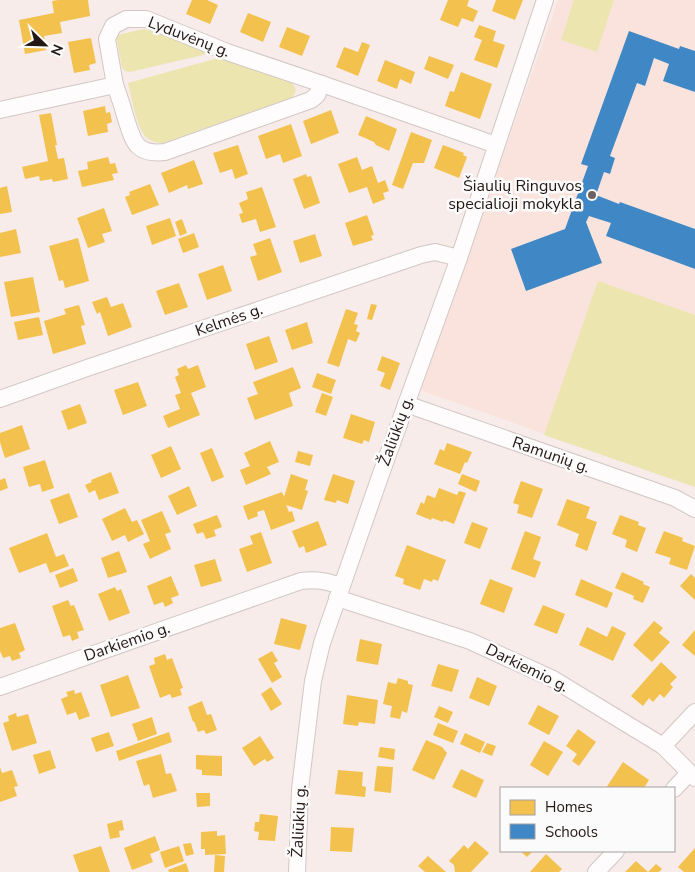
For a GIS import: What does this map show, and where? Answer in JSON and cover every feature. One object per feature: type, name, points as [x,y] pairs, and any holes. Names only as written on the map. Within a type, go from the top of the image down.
[{"type":"street","name":"Žaliūkių g.","points":[[296,872],[300,789],[313,681],[322,643],[459,258],[545,0]]},
{"type":"street","name":"Lyduvėnų g.","points":[[322,84],[317,95],[311,100],[165,152],[152,153],[142,149],[134,142],[115,85],[107,39],[113,26],[126,19],[146,19],[227,52],[322,84],[496,145]]},
{"type":"street","points":[[0,110],[115,85]]},
{"type":"street","name":"Kelmės g.","points":[[0,399],[421,255],[436,252],[459,258]]},
{"type":"street","name":"Ramunių g.","points":[[406,404],[675,498],[695,509]]},
{"type":"street","name":"Darkiemio g.","points":[[0,687],[300,581],[325,580],[339,592],[470,641],[554,679],[663,746],[692,775]]},
{"type":"street","points":[[663,746],[695,712]]},
{"type":"street","points":[[675,788],[692,775]]},
{"type":"street","points":[[596,872],[615,852]]},
{"type":"shaded area","name":"Šiaulių Ringuvos specialioji mokykla","points":[[558,0],[695,0],[695,487],[420,390]]},
{"type":"shaded area","points":[[574,0],[614,0],[597,52],[561,40]]},
{"type":"shaded area","points":[[143,29],[158,32],[208,52],[203,55],[130,72],[125,71],[122,68],[117,40],[118,35]]},
{"type":"shaded area","points":[[223,58],[292,82],[296,90],[294,95],[291,98],[163,143],[154,142],[147,138],[138,122],[128,83]]},
{"type":"shaded area","points":[[598,281],[695,315],[695,487],[544,435]]},
{"type":"building: Homes","points":[[88,0],[90,16],[60,22],[62,33],[44,36],[46,50],[25,54],[19,20],[54,13],[52,1]]},
{"type":"building: Homes","points":[[192,0],[207,0],[218,5],[210,24],[186,14]]},
{"type":"building: Homes","points":[[448,0],[469,0],[467,6],[478,11],[473,22],[462,18],[458,27],[440,20]]},
{"type":"building: Homes","points":[[496,0],[523,0],[515,20],[492,11]]},
{"type":"building: Homes","points":[[248,13],[271,22],[263,42],[240,32]]},
{"type":"building: Homes","points":[[479,25],[496,31],[493,41],[505,45],[497,68],[474,60],[482,40],[474,37]]},
{"type":"building: Homes","points":[[287,27],[310,36],[302,56],[279,47]]},
{"type":"building: Homes","points":[[91,38],[96,63],[89,65],[90,70],[74,73],[68,42]]},
{"type":"building: Homes","points":[[362,42],[370,45],[358,76],[336,67],[344,47],[358,52]]},
{"type":"building: Homes","points":[[429,56],[454,65],[448,79],[424,69]]},
{"type":"building: Homes","points":[[385,60],[415,72],[411,84],[400,79],[397,89],[377,81]]},
{"type":"building: Homes","points":[[461,72],[492,84],[480,119],[445,106],[450,91],[454,92]]},
{"type":"building: Homes","points":[[105,106],[106,113],[110,112],[112,122],[107,124],[108,132],[88,136],[83,111]]},
{"type":"building: Homes","points":[[331,110],[339,133],[311,144],[303,121]]},
{"type":"building: Homes","points":[[51,113],[58,159],[64,158],[68,179],[53,182],[52,179],[40,181],[39,176],[25,179],[22,167],[48,161],[39,115]]},
{"type":"building: Homes","points":[[366,116],[397,129],[389,151],[358,135]]},
{"type":"building: Homes","points":[[291,124],[302,156],[283,163],[280,154],[266,159],[258,136]]},
{"type":"building: Homes","points":[[411,132],[432,140],[424,163],[413,163],[403,189],[392,185]]},
{"type":"building: Homes","points":[[238,145],[248,174],[235,179],[232,169],[220,173],[213,153]]},
{"type":"building: Homes","points":[[443,145],[464,153],[463,155],[467,157],[459,178],[434,168]]},
{"type":"building: Homes","points":[[108,157],[110,164],[115,163],[118,173],[112,174],[114,180],[82,187],[78,171],[88,169],[87,162]]},
{"type":"building: Homes","points":[[357,157],[362,170],[372,166],[378,183],[385,180],[389,191],[383,193],[385,199],[373,204],[367,187],[349,193],[338,164]]},
{"type":"building: Homes","points":[[194,160],[203,184],[188,189],[187,185],[169,193],[161,173]]},
{"type":"building: Homes","points":[[306,174],[307,177],[311,176],[320,203],[304,209],[293,179]]},
{"type":"building: Homes","points":[[150,184],[159,205],[132,215],[125,197],[130,195],[129,192]]},
{"type":"building: Homes","points":[[7,186],[12,212],[0,214],[0,188]]},
{"type":"building: Homes","points":[[262,187],[276,227],[260,232],[256,219],[242,223],[239,214],[243,213],[239,203],[248,199],[246,192]]},
{"type":"building: Homes","points":[[104,208],[112,231],[102,234],[105,242],[88,248],[77,218]]},
{"type":"building: Homes","points":[[367,215],[374,235],[371,236],[373,240],[353,246],[345,223]]},
{"type":"building: Homes","points":[[170,218],[176,236],[152,245],[146,226]]},
{"type":"building: Homes","points":[[182,219],[187,233],[180,236],[175,222]]},
{"type":"building: Homes","points":[[16,229],[21,253],[0,257],[0,233]]},
{"type":"building: Homes","points":[[194,233],[199,247],[183,253],[178,239]]},
{"type":"building: Homes","points":[[315,234],[322,256],[300,263],[293,241]]},
{"type":"building: Homes","points":[[78,238],[89,281],[65,288],[63,280],[59,281],[49,246]]},
{"type":"building: Homes","points":[[270,238],[282,272],[258,281],[250,257],[257,255],[253,244]]},
{"type":"building: Homes","points":[[223,265],[232,291],[207,300],[198,274]]},
{"type":"building: Homes","points":[[33,277],[40,312],[11,317],[4,282]]},
{"type":"building: Homes","points":[[179,283],[188,307],[165,315],[156,291]]},
{"type":"building: Homes","points":[[107,297],[111,307],[123,303],[132,327],[108,336],[100,312],[97,314],[92,302]]},
{"type":"building: Homes","points":[[371,304],[377,305],[372,320],[367,319]]},
{"type":"building: Homes","points":[[79,305],[85,325],[81,326],[86,344],[53,354],[44,321],[66,314],[64,309]]},
{"type":"building: Homes","points":[[346,309],[358,313],[354,324],[358,325],[356,331],[360,333],[356,342],[348,339],[339,367],[327,363]]},
{"type":"building: Homes","points":[[39,317],[43,335],[18,340],[14,322]]},
{"type":"building: Homes","points":[[307,322],[313,343],[292,350],[285,330]]},
{"type":"building: Homes","points":[[269,336],[278,362],[255,370],[246,344]]},
{"type":"building: Homes","points":[[382,356],[400,363],[390,390],[380,386],[385,373],[377,370]]},
{"type":"building: Homes","points":[[186,365],[188,369],[198,365],[206,387],[191,393],[200,415],[168,428],[163,416],[180,409],[175,395],[181,393],[175,377],[179,375],[177,369]]},
{"type":"building: Homes","points":[[293,367],[301,388],[289,393],[293,406],[255,420],[247,398],[258,394],[253,382]]},
{"type":"building: Homes","points":[[317,373],[336,380],[331,394],[312,387]]},
{"type":"building: Homes","points":[[138,382],[147,406],[123,415],[114,390]]},
{"type":"building: Homes","points":[[322,393],[333,397],[326,416],[315,412]]},
{"type":"building: Homes","points":[[80,404],[87,423],[68,430],[61,411]]},
{"type":"building: Homes","points":[[351,414],[375,422],[369,442],[364,440],[362,444],[343,438]]},
{"type":"building: Homes","points":[[22,425],[30,449],[5,458],[0,442],[0,433]]},
{"type":"building: Homes","points":[[270,441],[279,462],[267,467],[271,474],[246,485],[240,470],[250,466],[244,453]]},
{"type":"building: Homes","points":[[447,443],[472,452],[460,474],[434,464],[440,449],[444,451]]},
{"type":"building: Homes","points":[[171,446],[181,469],[161,478],[151,455]]},
{"type":"building: Homes","points":[[212,448],[224,477],[212,482],[200,453]]},
{"type":"building: Homes","points":[[298,451],[313,455],[310,466],[295,462]]},
{"type":"building: Homes","points":[[45,460],[54,488],[42,492],[40,484],[29,487],[23,467]]},
{"type":"building: Homes","points":[[111,472],[119,493],[99,500],[95,490],[89,493],[85,485],[92,482],[91,480]]},
{"type":"building: Homes","points":[[291,474],[308,480],[305,490],[308,491],[302,510],[286,505],[289,512],[292,511],[295,521],[271,530],[264,510],[257,512],[258,516],[248,520],[243,506],[282,492],[284,497]]},
{"type":"building: Homes","points":[[333,474],[355,481],[348,504],[337,500],[336,503],[324,500]]},
{"type":"building: Homes","points":[[462,474],[480,481],[476,492],[458,484]]},
{"type":"building: Homes","points":[[5,478],[8,488],[0,491],[0,480]]},
{"type":"building: Homes","points":[[521,481],[543,489],[532,518],[517,513],[519,505],[513,503]]},
{"type":"building: Homes","points":[[189,486],[197,506],[177,515],[168,496]]},
{"type":"building: Homes","points":[[439,488],[457,495],[459,491],[466,493],[454,524],[444,520],[443,522],[432,518],[431,520],[416,514],[421,502],[424,504],[427,495],[435,498]]},
{"type":"building: Homes","points":[[69,493],[78,517],[59,524],[50,500]]},
{"type":"building: Homes","points":[[567,499],[590,507],[586,518],[597,522],[587,551],[575,546],[579,534],[557,525]]},
{"type":"building: Homes","points":[[125,508],[132,522],[137,520],[144,534],[128,542],[125,535],[112,541],[102,519]]},
{"type":"building: Homes","points":[[162,511],[171,532],[165,534],[171,549],[150,559],[143,544],[150,541],[141,520]]},
{"type":"building: Homes","points":[[217,515],[222,527],[214,530],[216,536],[206,539],[203,532],[197,534],[193,524]]},
{"type":"building: Homes","points":[[620,515],[639,522],[638,525],[646,528],[637,552],[625,547],[627,540],[612,534]]},
{"type":"building: Homes","points":[[318,521],[327,545],[306,553],[304,546],[299,548],[292,531]]},
{"type":"building: Homes","points":[[472,522],[488,528],[480,549],[464,543]]},
{"type":"building: Homes","points":[[525,531],[541,537],[533,559],[541,562],[535,578],[511,569]]},
{"type":"building: Homes","points":[[664,531],[683,538],[682,541],[695,546],[687,570],[669,564],[671,558],[655,553]]},
{"type":"building: Homes","points":[[261,532],[272,563],[247,572],[239,549],[253,544],[250,536]]},
{"type":"building: Homes","points":[[47,533],[56,557],[64,554],[69,566],[50,573],[46,563],[19,573],[9,548]]},
{"type":"building: Homes","points":[[407,545],[446,560],[438,581],[433,579],[432,582],[424,579],[420,590],[403,584],[404,579],[395,576]]},
{"type":"building: Homes","points":[[119,551],[127,572],[108,578],[101,558]]},
{"type":"building: Homes","points":[[215,559],[222,581],[201,587],[194,565]]},
{"type":"building: Homes","points":[[73,568],[78,581],[60,588],[55,575]]},
{"type":"building: Homes","points":[[622,572],[644,582],[643,584],[650,587],[643,603],[633,599],[634,596],[615,588]]},
{"type":"building: Homes","points":[[691,574],[695,578],[695,600],[680,586]]},
{"type":"building: Homes","points":[[171,576],[179,595],[171,598],[173,603],[165,607],[163,602],[154,605],[147,586]]},
{"type":"building: Homes","points":[[490,579],[513,588],[504,613],[480,604]]},
{"type":"building: Homes","points":[[581,579],[613,593],[607,608],[575,595]]},
{"type":"building: Homes","points":[[115,587],[117,591],[121,589],[130,613],[109,621],[98,594]]},
{"type":"building: Homes","points":[[68,600],[71,606],[74,605],[84,630],[77,632],[79,638],[72,641],[70,635],[63,637],[52,606]]},
{"type":"building: Homes","points":[[543,605],[565,614],[557,634],[534,625]]},
{"type":"building: Homes","points":[[281,618],[307,625],[300,650],[274,644]]},
{"type":"building: Homes","points":[[654,621],[663,628],[659,633],[670,642],[652,662],[633,645]]},
{"type":"building: Homes","points":[[15,623],[25,650],[19,653],[21,658],[12,661],[10,656],[3,658],[0,651],[0,628]]},
{"type":"building: Homes","points":[[612,626],[626,633],[613,661],[579,645],[587,627],[607,637]]},
{"type":"building: Homes","points":[[695,630],[695,656],[682,645]]},
{"type":"building: Homes","points":[[360,639],[382,644],[378,665],[356,661]]},
{"type":"building: Homes","points":[[272,651],[278,661],[274,663],[282,677],[272,683],[258,659]]},
{"type":"building: Homes","points":[[165,654],[167,660],[172,658],[183,688],[180,689],[182,695],[172,698],[170,694],[160,698],[149,666],[155,664],[154,658]]},
{"type":"building: Homes","points":[[661,662],[677,677],[670,684],[673,687],[664,698],[660,694],[653,702],[649,698],[643,706],[631,696]]},
{"type":"building: Homes","points":[[438,664],[459,670],[452,692],[431,686]]},
{"type":"building: Homes","points":[[128,675],[140,708],[111,717],[100,685]]},
{"type":"building: Homes","points":[[477,677],[497,686],[489,706],[469,698]]},
{"type":"building: Homes","points":[[398,678],[408,681],[408,684],[413,685],[407,713],[402,711],[400,719],[390,717],[392,706],[383,704],[388,682],[396,684]]},
{"type":"building: Homes","points":[[271,687],[282,704],[271,711],[261,694]]},
{"type":"building: Homes","points":[[74,690],[75,694],[81,692],[90,716],[79,720],[76,712],[67,715],[61,699],[68,696],[66,692]]},
{"type":"building: Homes","points":[[347,695],[378,700],[375,724],[359,722],[358,726],[343,724]]},
{"type":"building: Homes","points":[[202,701],[207,715],[211,714],[217,730],[206,734],[204,730],[198,732],[188,707]]},
{"type":"building: Homes","points":[[538,705],[559,716],[549,735],[528,724]]},
{"type":"building: Homes","points":[[439,706],[453,712],[448,723],[434,717]]},
{"type":"building: Homes","points":[[16,713],[17,717],[28,714],[37,743],[12,751],[3,723],[9,721],[8,716]]},
{"type":"building: Homes","points":[[152,717],[157,734],[138,741],[132,724]]},
{"type":"building: Homes","points":[[438,723],[458,731],[453,743],[433,735]]},
{"type":"building: Homes","points":[[578,729],[596,742],[579,766],[572,761],[577,754],[566,746]]},
{"type":"building: Homes","points":[[109,732],[114,746],[96,752],[91,738]]},
{"type":"building: Homes","points":[[169,732],[172,742],[119,761],[116,751]]},
{"type":"building: Homes","points":[[465,733],[485,742],[480,753],[460,744]]},
{"type":"building: Homes","points":[[260,736],[274,758],[267,762],[265,759],[254,766],[242,748]]},
{"type":"building: Homes","points":[[426,740],[442,747],[447,753],[434,780],[412,770]]},
{"type":"building: Homes","points":[[544,741],[563,752],[548,776],[530,765]]},
{"type":"building: Homes","points":[[487,743],[496,746],[492,756],[482,752]]},
{"type":"building: Homes","points":[[380,747],[395,749],[394,760],[378,757]]},
{"type":"building: Homes","points":[[50,750],[56,768],[39,774],[33,755]]},
{"type":"building: Homes","points":[[161,754],[166,774],[171,773],[177,791],[153,798],[149,784],[144,786],[136,761]]},
{"type":"building: Homes","points":[[196,755],[222,756],[222,776],[202,775],[202,770],[196,769]]},
{"type":"building: Homes","points":[[623,762],[649,780],[645,787],[607,787]]},
{"type":"building: Homes","points":[[377,766],[393,767],[391,793],[374,791]]},
{"type":"building: Homes","points":[[0,767],[2,773],[12,770],[18,786],[14,787],[17,796],[0,802]]},
{"type":"building: Homes","points":[[461,769],[484,780],[476,798],[452,787]]},
{"type":"building: Homes","points":[[338,770],[363,772],[362,786],[366,787],[365,797],[335,794]]},
{"type":"building: Homes","points":[[196,793],[210,793],[210,806],[197,807]]},
{"type":"building: Homes","points":[[260,814],[278,816],[275,841],[258,840],[259,832],[254,831],[255,822],[259,822]]},
{"type":"building: Homes","points":[[122,820],[124,830],[119,831],[120,837],[110,839],[107,824]]},
{"type":"building: Homes","points":[[331,827],[354,828],[352,852],[330,851]]},
{"type":"building: Homes","points":[[217,831],[217,836],[225,835],[226,854],[205,855],[205,849],[201,849],[201,832]]},
{"type":"building: Homes","points":[[155,836],[160,850],[150,854],[153,862],[132,870],[124,848]]},
{"type":"building: Homes","points":[[475,841],[489,853],[471,872],[455,872],[454,865],[449,861],[464,845],[468,849]]},
{"type":"building: Homes","points":[[191,843],[194,854],[186,856],[183,844]]},
{"type":"building: Homes","points":[[101,846],[110,872],[79,872],[73,855]]},
{"type":"building: Homes","points":[[179,846],[184,861],[165,868],[160,852]]},
{"type":"building: Homes","points":[[695,848],[695,872],[684,872],[678,867]]},
{"type":"building: Homes","points":[[521,852],[532,852],[527,857]]},
{"type":"building: Homes","points":[[546,854],[562,869],[559,872],[530,872]]},
{"type":"building: Homes","points":[[215,855],[225,856],[224,872],[214,872]]},
{"type":"building: Homes","points":[[428,856],[446,872],[425,872],[418,866]]},
{"type":"building: Homes","points":[[636,861],[648,872],[625,872]]},
{"type":"building: Homes","points":[[186,863],[189,872],[169,872],[168,870]]},
{"type":"building: Homes","points":[[656,864],[662,869],[659,872],[648,872]]},
{"type":"building: Schools","points":[[629,31],[679,49],[680,46],[695,51],[695,92],[663,81],[669,64],[654,58],[645,86],[637,83],[610,156],[615,158],[610,174],[604,172],[596,195],[695,229],[695,269],[606,236],[611,223],[589,216],[586,222],[602,263],[526,291],[511,249],[565,229],[588,166],[581,164]]},
{"type":"place","name":"Šiaulių Ringuvos specialioji mokykla","points":[[592,195]]}]
